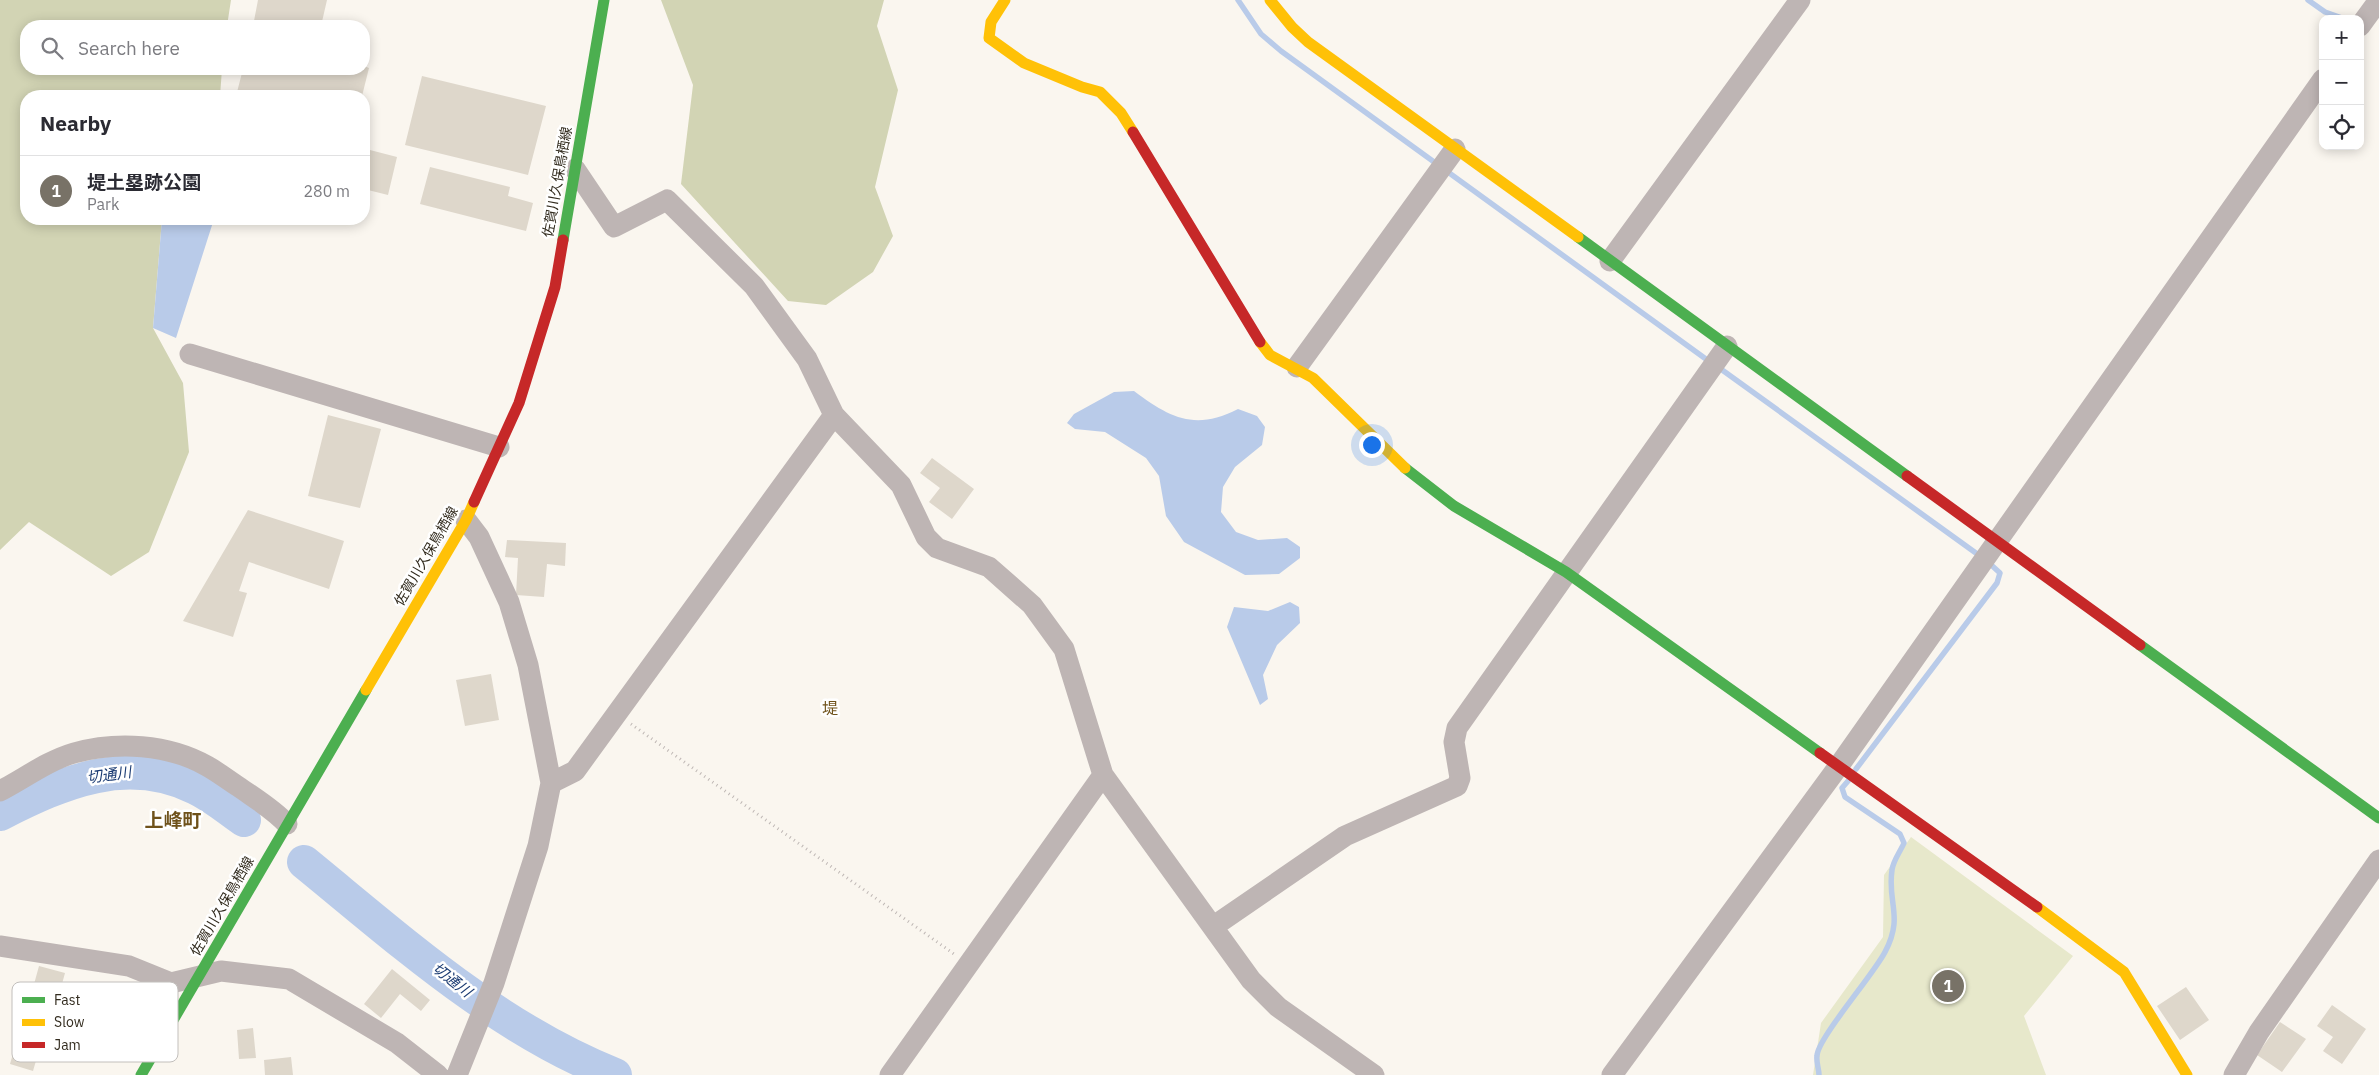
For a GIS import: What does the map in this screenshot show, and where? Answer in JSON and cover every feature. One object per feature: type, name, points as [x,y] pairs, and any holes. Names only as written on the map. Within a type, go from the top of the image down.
[{"type":"street","name":"佐賀川久保鳥栖線","points":[[178,1011],[466,520],[519,403],[555,287],[604,0]]},
{"type":"street","points":[[1005,0],[992,19],[988,29],[989,38],[1024,63],[1082,87],[1100,92],[1121,113],[1265,351],[1277,361],[1297,367],[1337,400],[1402,465],[1454,506],[1566,572],[2124,972],[2187,1075]]},
{"type":"street","points":[[1270,0],[1292,28],[1308,42],[2379,818]]},
{"type":"street","points":[[2364,21],[2379,0]]},
{"type":"street","points":[[1610,261],[1792,3]]},
{"type":"street","points":[[1612,1075],[1838,767],[2319,85]]},
{"type":"street","points":[[1297,367],[1455,149]]},
{"type":"street","points":[[575,169],[614,227],[667,200],[754,286],[808,359],[834,415],[901,485],[926,537],[937,548],[989,567],[1032,605],[1064,649],[1104,775],[1251,980],[1278,1007],[1374,1075]]},
{"type":"street","points":[[1214,926],[1345,836],[1448,792],[1457,786],[1460,778],[1454,742],[1457,728],[1727,346]]},
{"type":"street","points":[[190,354],[499,447]]},
{"type":"street","points":[[550,783],[575,771],[834,415]]},
{"type":"street","points":[[457,1075],[494,983],[538,846],[550,783],[528,665],[509,602],[478,537],[466,520]]},
{"type":"street","points":[[0,791],[43,766],[73,754],[110,746],[145,747],[174,752],[206,766],[274,810],[287,824]]},
{"type":"street","points":[[890,1075],[1104,775]]},
{"type":"street","points":[[2234,1075],[2259,1032],[2379,860]]},
{"type":"street","points":[[0,946],[129,966],[168,982]]},
{"type":"street","points":[[174,982],[221,971],[289,980],[397,1043],[438,1075]]},
{"type":"street","name":"佐賀川久保鳥栖線","points":[[141,1075],[148,1062]]},
{"type":"path","points":[[616,714],[968,965]]},
{"type":"green space","points":[[0,0],[231,0],[228,20],[20,20],[20,75],[222,75],[220,90],[20,90],[20,225],[162,225],[153,328],[183,383],[189,452],[149,552],[111,576],[29,522],[0,550]]},
{"type":"green space","points":[[661,0],[884,0],[877,26],[898,90],[875,187],[893,236],[873,272],[826,305],[788,301],[681,184],[693,85]]},
{"type":"green space","points":[[1911,837],[2073,956],[2024,1016],[2046,1075],[1813,1075],[1821,1023],[1883,937],[1884,875]]},
{"type":"water","points":[[162,225],[212,225],[176,338],[153,328]]},
{"type":"water","points":[[1134,391],[1159,408],[1183,418],[1209,419],[1223,416],[1238,409],[1257,416],[1265,427],[1262,445],[1235,467],[1223,487],[1221,512],[1236,532],[1258,540],[1287,538],[1300,547],[1300,558],[1279,574],[1245,575],[1184,542],[1166,516],[1159,476],[1146,458],[1105,432],[1075,429],[1067,423],[1074,414],[1114,392]]},
{"type":"water","points":[[1290,602],[1299,607],[1300,623],[1277,645],[1263,675],[1268,699],[1260,705],[1227,627],[1234,607],[1268,611]]},
{"type":"building","points":[[258,0],[327,0],[322,20],[254,20]]},
{"type":"building","points":[[241,75],[367,75],[364,90],[238,90]]},
{"type":"building","points":[[422,76],[546,106],[528,175],[405,145]]},
{"type":"building","points":[[370,150],[397,157],[388,195],[370,190]]},
{"type":"building","points":[[430,167],[510,187],[508,196],[533,203],[526,231],[420,204]]},
{"type":"building","points":[[328,415],[381,429],[360,508],[308,496]]},
{"type":"building","points":[[932,458],[974,489],[952,519],[929,502],[940,488],[920,473]]},
{"type":"building","points":[[248,510],[344,541],[329,589],[249,562],[239,591],[247,593],[233,637],[183,621]]},
{"type":"building","points":[[507,540],[566,543],[565,566],[547,564],[544,597],[516,595],[518,558],[505,557]]},
{"type":"building","points":[[491,674],[499,720],[465,726],[456,680]]},
{"type":"building","points":[[39,966],[65,973],[63,982],[35,982]]},
{"type":"building","points":[[392,969],[430,1000],[421,1011],[400,994],[381,1018],[364,1004]]},
{"type":"building","points":[[2186,987],[2209,1020],[2180,1040],[2157,1006]]},
{"type":"building","points":[[2332,1005],[2366,1029],[2342,1064],[2323,1051],[2333,1037],[2317,1026]]},
{"type":"building","points":[[2280,1022],[2306,1039],[2282,1072],[2257,1055]]},
{"type":"building","points":[[253,1028],[256,1058],[239,1059],[237,1030]]},
{"type":"building","points":[[12,1057],[12,1062],[36,1062],[33,1071],[10,1064]]},
{"type":"building","points":[[291,1057],[293,1075],[265,1075],[264,1060]]},
{"type":"waterway","points":[[1238,0],[1261,34],[1281,51],[1710,362]]},
{"type":"waterway","points":[[2308,0],[2325,12],[2334,15]]},
{"type":"waterway","points":[[1718,367],[1980,556]]},
{"type":"waterway","points":[[1856,769],[1997,583],[2000,573],[1988,562]]},
{"type":"waterway","name":"切通川","points":[[0,814],[48,792],[96,776],[120,773],[145,773],[170,778],[196,788],[244,820]]},
{"type":"waterway","points":[[1819,1075],[1817,1058],[1819,1048],[1836,1021],[1879,962],[1891,939],[1894,919],[1891,892],[1892,870],[1904,843],[1900,834],[1845,797],[1842,788],[1848,781]]},
{"type":"waterway","name":"切通川","points":[[304,862],[414,952],[491,1008],[530,1033],[572,1056],[615,1075]]},
{"type":"traffic: fast","points":[[563,240],[604,0]]},
{"type":"traffic: fast","points":[[1578,237],[1907,476]]},
{"type":"traffic: fast","points":[[1405,468],[1454,506],[1566,572],[1820,753]]},
{"type":"traffic: fast","points":[[2140,645],[2379,818]]},
{"type":"traffic: fast","points":[[178,1012],[366,690]]},
{"type":"traffic: fast","points":[[141,1075],[149,1062]]},
{"type":"traffic: slow","points":[[1005,0],[991,22],[989,38],[1024,63],[1082,87],[1100,92],[1121,113],[1133,132]]},
{"type":"traffic: slow","points":[[1270,0],[1292,27],[1308,42],[1578,237]]},
{"type":"traffic: slow","points":[[1260,342],[1270,355],[1313,378],[1405,468]]},
{"type":"traffic: slow","points":[[366,690],[466,520],[474,502]]},
{"type":"traffic: slow","points":[[2037,907],[2124,972],[2187,1075]]},
{"type":"traffic: jam","points":[[1133,132],[1260,342]]},
{"type":"traffic: jam","points":[[474,502],[519,403],[555,287],[563,240]]},
{"type":"traffic: jam","points":[[1907,476],[2140,645]]},
{"type":"traffic: jam","points":[[1820,753],[2037,907]]},
{"type":"place","name":"堤土塁跡公園","points":[[1948,986]]},
{"type":"district","name":"堤","points":[[830,708]]},
{"type":"district","name":"上峰町","points":[[173,820]]}]
